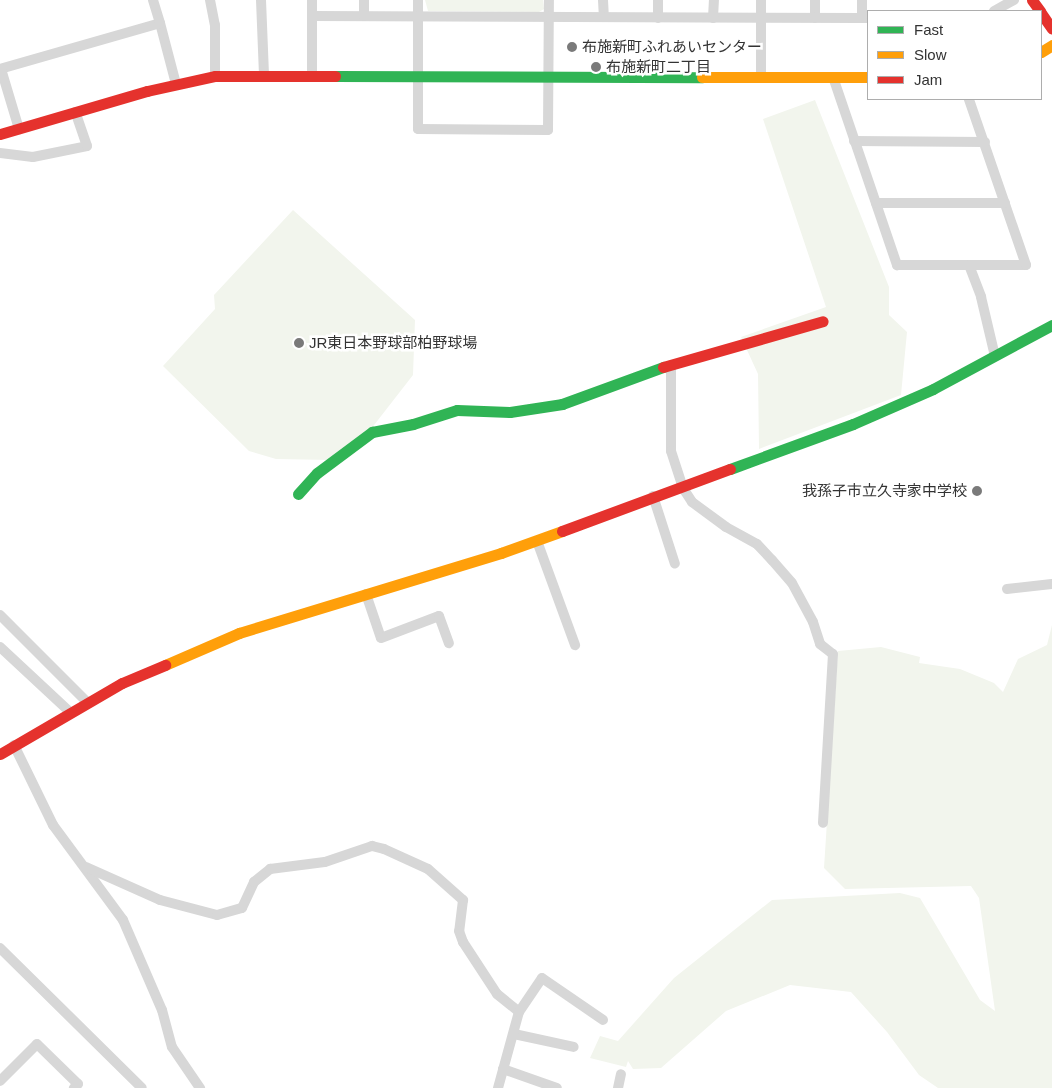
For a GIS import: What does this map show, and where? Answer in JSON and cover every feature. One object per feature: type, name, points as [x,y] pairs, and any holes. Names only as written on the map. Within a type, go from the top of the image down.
[{"type":"street","points":[[153,0],[176,84]]},
{"type":"street","points":[[210,0],[216,36],[215,76]]},
{"type":"street","points":[[261,0],[264,74]]},
{"type":"street","points":[[312,0],[312,74]]},
{"type":"street","points":[[364,0],[364,16]]},
{"type":"street","points":[[418,0],[418,129],[427,130],[548,130],[549,0]]},
{"type":"street","points":[[603,0],[604,17]]},
{"type":"street","points":[[658,0],[658,18]]},
{"type":"street","points":[[713,18],[714,0]]},
{"type":"street","points":[[761,0],[761,77]]},
{"type":"street","points":[[815,0],[815,18]]},
{"type":"street","points":[[313,16],[865,18],[862,0]]},
{"type":"street","points":[[996,10],[1014,0]]},
{"type":"street","points":[[1042,15],[1052,29]]},
{"type":"street","points":[[18,129],[1,69],[160,23]]},
{"type":"street","points":[[0,134],[176,84],[215,76],[312,74],[867,78]]},
{"type":"street","points":[[833,77],[897,265],[1026,265],[969,100]]},
{"type":"street","points":[[0,154],[33,157],[87,146],[75,112]]},
{"type":"street","points":[[854,141],[985,142]]},
{"type":"street","points":[[876,203],[1005,203]]},
{"type":"street","points":[[969,265],[996,356]]},
{"type":"street","points":[[298,494],[317,472],[372,432],[413,424],[457,410],[510,412],[549,407],[671,365],[823,321]]},
{"type":"street","points":[[0,754],[122,683],[239,633],[537,541],[682,485],[891,409],[996,356],[1052,325]]},
{"type":"street","points":[[671,365],[670,451],[682,485],[692,502],[726,527],[757,544],[772,560],[792,583],[812,622],[820,644],[833,654],[822,822]]},
{"type":"street","points":[[653,496],[675,564]]},
{"type":"street","points":[[537,541],[575,645]]},
{"type":"street","points":[[1006,589],[1052,584]]},
{"type":"street","points":[[366,594],[381,638],[439,616],[449,643]]},
{"type":"street","points":[[0,614],[87,702]]},
{"type":"street","points":[[0,647],[70,712]]},
{"type":"street","points":[[14,745],[53,825],[86,866],[123,920],[162,1010],[172,1047],[200,1088]]},
{"type":"street","points":[[86,866],[160,900],[224,914],[242,908],[254,882],[270,869],[325,862],[372,846],[384,849],[428,869],[463,900],[459,931],[463,942],[497,994],[519,1012]]},
{"type":"street","points":[[0,948],[142,1088]]},
{"type":"street","points":[[498,1088],[519,1012],[542,978],[603,1020]]},
{"type":"street","points":[[514,1034],[574,1047]]},
{"type":"street","points":[[0,1081],[37,1044],[78,1084],[76,1087]]},
{"type":"street","points":[[503,1069],[533,1084],[557,1088]]},
{"type":"street","points":[[618,1088],[621,1074]]},
{"type":"shaded area","points":[[425,0],[543,0],[544,9],[539,12],[428,11]]},
{"type":"shaded area","points":[[815,100],[889,287],[889,315],[907,332],[901,395],[759,449],[758,374],[741,337],[826,307],[763,119]]},
{"type":"shaded area","name":"JR東日本野球部柏野球場","points":[[293,210],[415,320],[413,375],[364,438],[332,460],[276,459],[249,451],[163,366],[215,309],[214,295]]},
{"type":"shaded area","points":[[1052,625],[1052,1088],[938,1088],[919,1075],[887,1032],[851,992],[790,985],[726,1011],[661,1068],[633,1069],[628,1061],[626,1067],[590,1058],[600,1036],[618,1041],[674,978],[772,900],[900,893],[920,898],[980,1000],[995,1011],[979,898],[971,886],[845,889],[824,868],[838,651],[881,647],[920,657],[919,663],[960,669],[994,683],[1003,692],[1018,659],[1047,645]]},
{"type":"traffic: fast","points":[[335,76],[702,77]]},
{"type":"traffic: fast","points":[[730,469],[853,424],[933,389],[1052,325]]},
{"type":"traffic: fast","points":[[298,494],[317,473],[372,432],[413,424],[457,410],[510,412],[562,404],[663,367]]},
{"type":"traffic: slow","points":[[1042,51],[1052,45]]},
{"type":"traffic: slow","points":[[702,77],[867,77]]},
{"type":"traffic: slow","points":[[165,665],[239,633],[501,553],[562,531]]},
{"type":"traffic: jam","points":[[1032,0],[1039,10]]},
{"type":"traffic: jam","points":[[1042,14],[1052,29]]},
{"type":"traffic: jam","points":[[0,134],[147,91],[215,76],[335,76]]},
{"type":"traffic: jam","points":[[663,367],[823,321]]},
{"type":"traffic: jam","points":[[562,531],[730,469]]},
{"type":"traffic: jam","points":[[0,754],[122,683],[165,665]]},
{"type":"place","name":"布施新町ふれあいセンター","points":[[572,47]]},
{"type":"place","name":"布施新町二丁目","points":[[596,67]]},
{"type":"place","name":"JR東日本野球部柏野球場","points":[[299,343]]},
{"type":"place","name":"我孫子市立久寺家中学校","points":[[977,491]]}]
